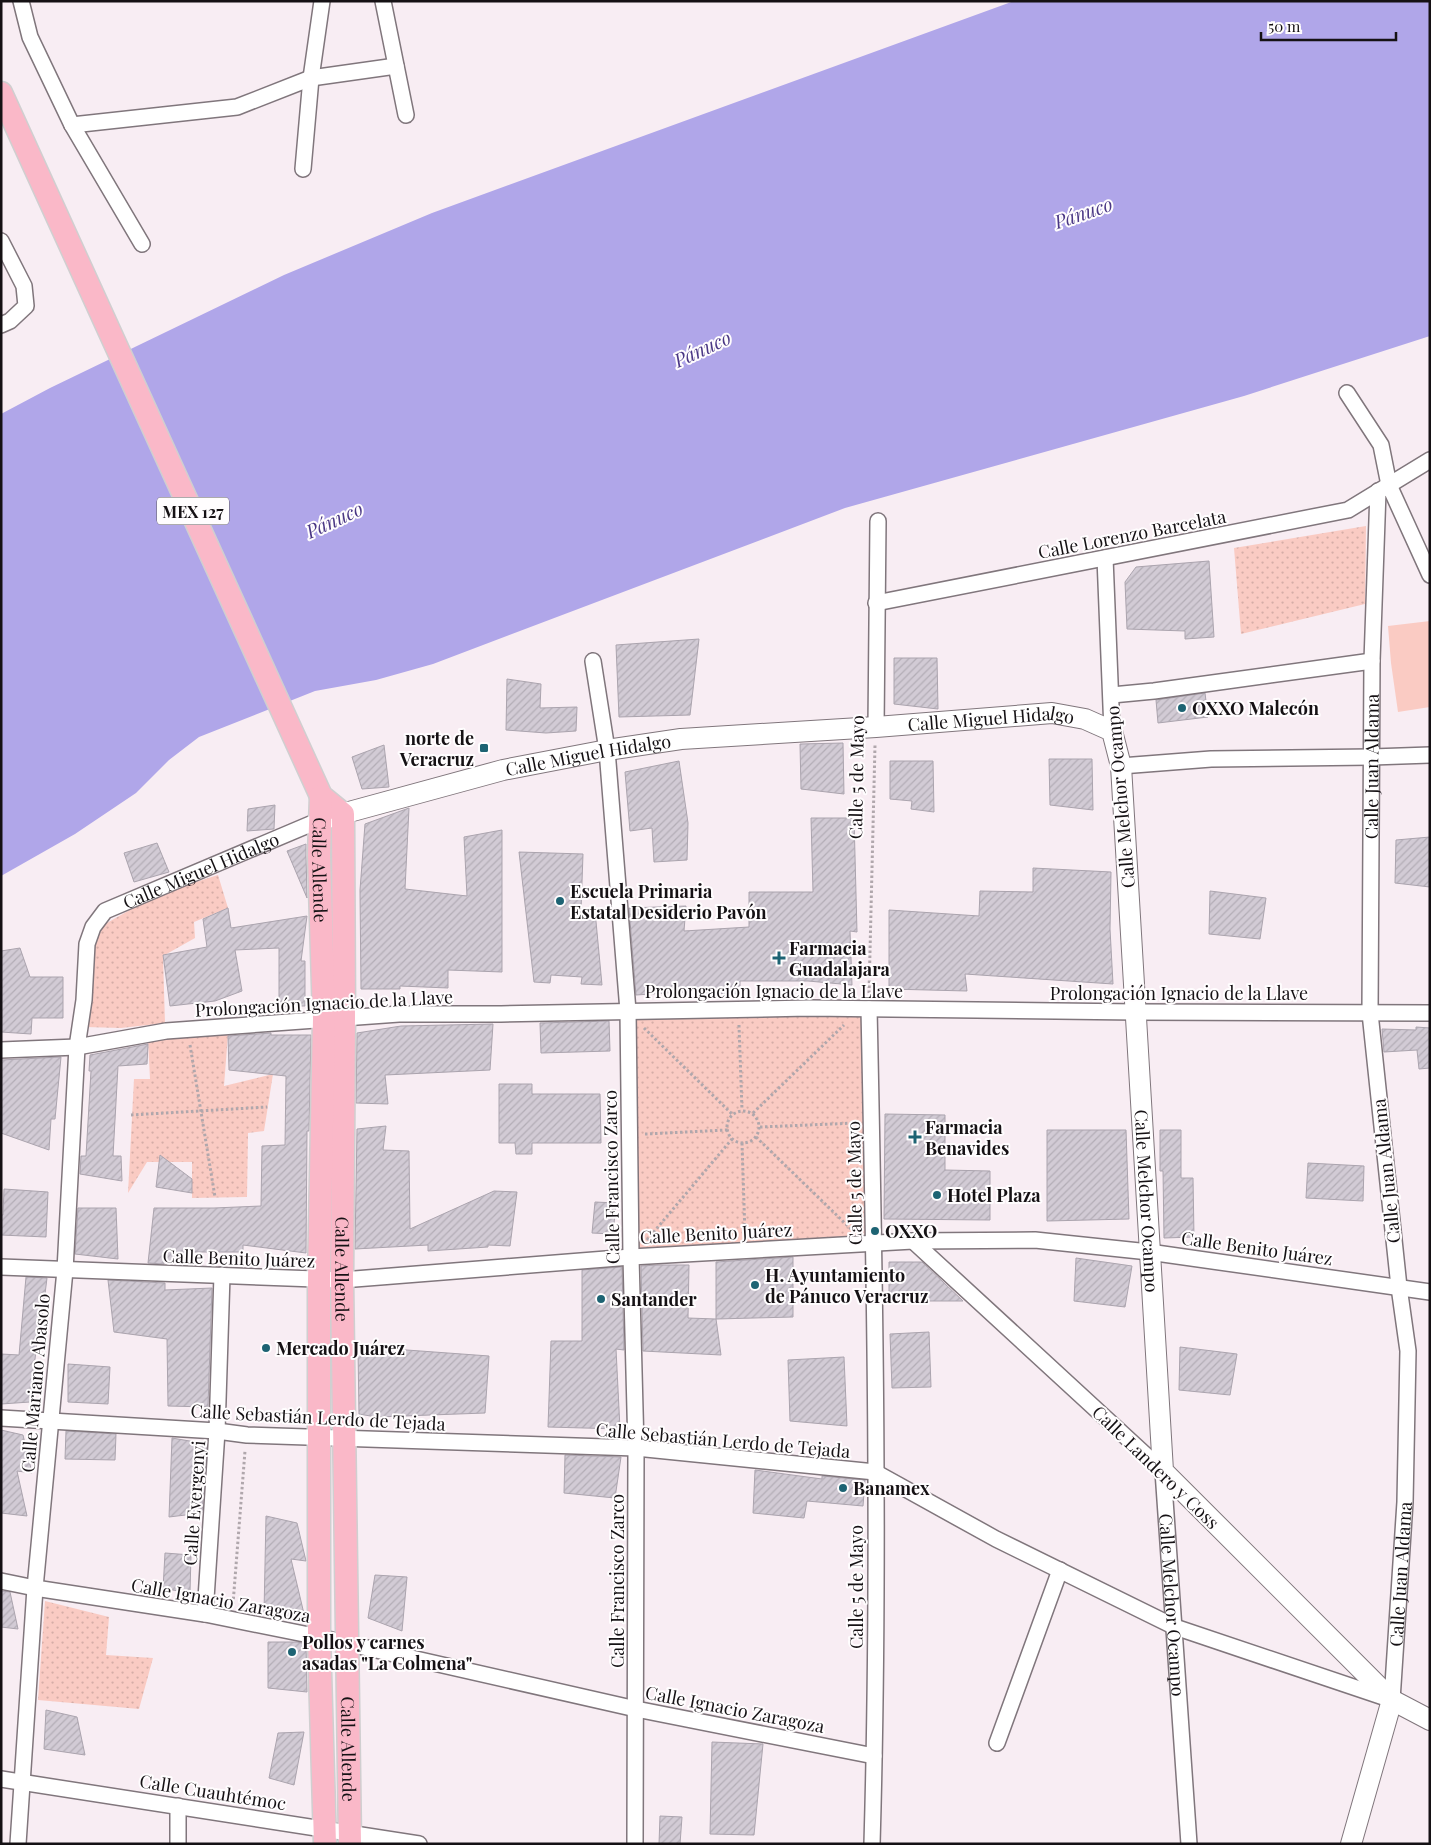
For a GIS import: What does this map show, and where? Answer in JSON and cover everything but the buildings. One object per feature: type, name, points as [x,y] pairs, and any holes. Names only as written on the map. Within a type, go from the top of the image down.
[{"type":"main road","name":"Calle Allende","points":[[1,94],[83,269],[321,796],[319,855],[334,1018],[342,1280],[350,1839]]},
{"type":"main road","name":"Calle Allende","points":[[321,796],[343,814],[334,1018],[319,1280],[319,1637],[325,1836]]},
{"type":"street","points":[[21,1],[30,36],[72,126],[142,244]]},
{"type":"street","points":[[303,169],[311,78],[322,1]]},
{"type":"street","points":[[383,1],[406,115]]},
{"type":"street","points":[[72,126],[237,107],[311,78],[396,66]]},
{"type":"street","points":[[1,241],[24,286],[26,306],[10,321],[1,325]]},
{"type":"street","points":[[1347,393],[1381,445],[1384,488],[1430,575]]},
{"type":"street","name":"Calle Lorenzo Barcelata","points":[[876,603],[1348,510],[1430,460]]},
{"type":"street","name":"Calle Juan Aldama","points":[[1351,1844],[1392,1700],[1405,1502],[1408,1361],[1398,1287],[1370,1013],[1372,661],[1384,488]]},
{"type":"street","name":"Calle 5 de Mayo","points":[[876,727],[878,521]]},
{"type":"street","name":"Calle Melchor Ocampo","points":[[1105,558],[1112,731],[1121,766],[1149,1252],[1189,1844]]},
{"type":"street","name":"Calle Francisco Zarco","points":[[594,661],[607,750],[628,1011],[631,1257],[636,1448],[635,1844]]},
{"type":"street","points":[[1112,695],[1372,661]]},
{"type":"street","name":"Calle Miguel Hidalgo","points":[[93,927],[105,911],[320,820],[503,770],[607,750],[681,739],[876,727],[1052,713],[1084,719],[1112,731]]},
{"type":"street","points":[[1121,766],[1211,759],[1430,755]]},
{"type":"street","name":"Calle Mariano Abasolo","points":[[18,1844],[35,1588],[65,1270],[77,1047],[84,1000],[88,944],[93,927]]},
{"type":"street","name":"Prolongación Ignacio de la Llave","points":[[1,1050],[77,1047],[166,1031],[399,1014],[501,1014],[749,1008],[1430,1013]]},
{"type":"street","name":"Calle 5 de Mayo","points":[[869,1009],[874,1243],[875,1472],[872,1844]]},
{"type":"street","name":"Calle Benito Juárez","points":[[1,1268],[342,1280],[631,1257],[913,1241],[1035,1240],[1149,1252],[1430,1292]]},
{"type":"street","name":"Calle Landero y Coss","points":[[913,1241],[1163,1471],[1392,1700],[1430,1720]]},
{"type":"street","name":"Calle Evergenyi","points":[[205,1614],[218,1431],[222,1275]]},
{"type":"street","name":"Calle Sebastián Lerdo de Tejada","points":[[1,1418],[318,1439],[636,1448],[875,1472],[996,1539],[1175,1626],[1392,1700]]},
{"type":"street","points":[[997,1744],[1060,1570]]},
{"type":"street","name":"Calle Ignacio Zaragoza","points":[[1,1581],[205,1614],[319,1637],[636,1709],[874,1756]]},
{"type":"street","name":"Calle Cuauhtémoc","points":[[1,1778],[178,1806],[325,1836],[419,1844]]},
{"type":"street","points":[[178,1806],[178,1844]]},
{"type":"path","name":"Calle 5 de Mayo","points":[[869,1009],[876,727]]},
{"type":"path","points":[[753,1113],[847,1021]]},
{"type":"path","points":[[739,1024],[742,1110]]},
{"type":"path","points":[[642,1025],[732,1114]]},
{"type":"path","points":[[189,1037],[215,1198]]},
{"type":"path","points":[[131,1115],[267,1107]]},
{"type":"path","points":[[742,1110],[753,1113],[760,1127],[752,1141],[742,1143],[732,1139],[727,1130],[727,1124],[732,1114],[742,1110]]},
{"type":"path","points":[[760,1127],[856,1123],[856,1114]]},
{"type":"path","points":[[639,1135],[727,1130]]},
{"type":"path","points":[[756,1137],[851,1230]]},
{"type":"path","points":[[644,1244],[732,1139]]},
{"type":"path","points":[[742,1143],[746,1241]]},
{"type":"path","points":[[643,1234],[644,1244]]},
{"type":"path","points":[[644,1244],[653,1244]]},
{"type":"path","points":[[232,1620],[247,1435]]},
{"type":"shaded area","points":[[1366,526],[1365,604],[1241,634],[1234,548]]},
{"type":"shaded area","points":[[1430,621],[1430,707],[1398,712],[1388,626]]},
{"type":"shaded area","points":[[218,875],[228,908],[194,922],[195,938],[163,956],[165,1023],[121,1028],[85,1027],[90,963],[98,928],[158,894]]},
{"type":"shaded area","points":[[869,1009],[874,1243],[631,1257],[628,1011]]},
{"type":"shaded area","points":[[228,1034],[224,1086],[273,1074],[264,1131],[248,1133],[247,1197],[192,1198],[192,1162],[147,1162],[128,1193],[134,1079],[150,1079],[148,1040]]},
{"type":"shaded area","points":[[45,1601],[109,1617],[106,1655],[153,1658],[139,1709],[38,1700]]},
{"type":"water","name":"Pánuco","points":[[1014,1],[1430,1],[1430,336],[1244,396],[845,508],[433,664],[376,680],[315,691],[199,737],[169,760],[136,793],[75,834],[1,876],[1,414],[50,388],[284,275],[432,213]]},
{"type":"place","name":"OXXO Malecón","points":[[1182,708]]},
{"type":"place","name":"norte de Veracruz","points":[[484,748]]},
{"type":"place","name":"Escuela Primaria Estatal Desiderio Pavón","points":[[560,901]]},
{"type":"place","name":"Farmacia Guadalajara","points":[[779,958]]},
{"type":"place","name":"Farmacia Benavides","points":[[915,1137]]},
{"type":"place","name":"Hotel Plaza","points":[[937,1195]]},
{"type":"place","name":"OXXO","points":[[875,1231]]},
{"type":"place","name":"H. Ayuntamiento de Pánuco Veracruz","points":[[755,1285]]},
{"type":"place","name":"Santander","points":[[601,1299]]},
{"type":"place","name":"Mercado Juárez","points":[[266,1348]]},
{"type":"place","name":"Banamex","points":[[843,1488]]},
{"type":"place","name":"Pollos y carnes asadas \"La Colmena\"","points":[[292,1652]]}]
